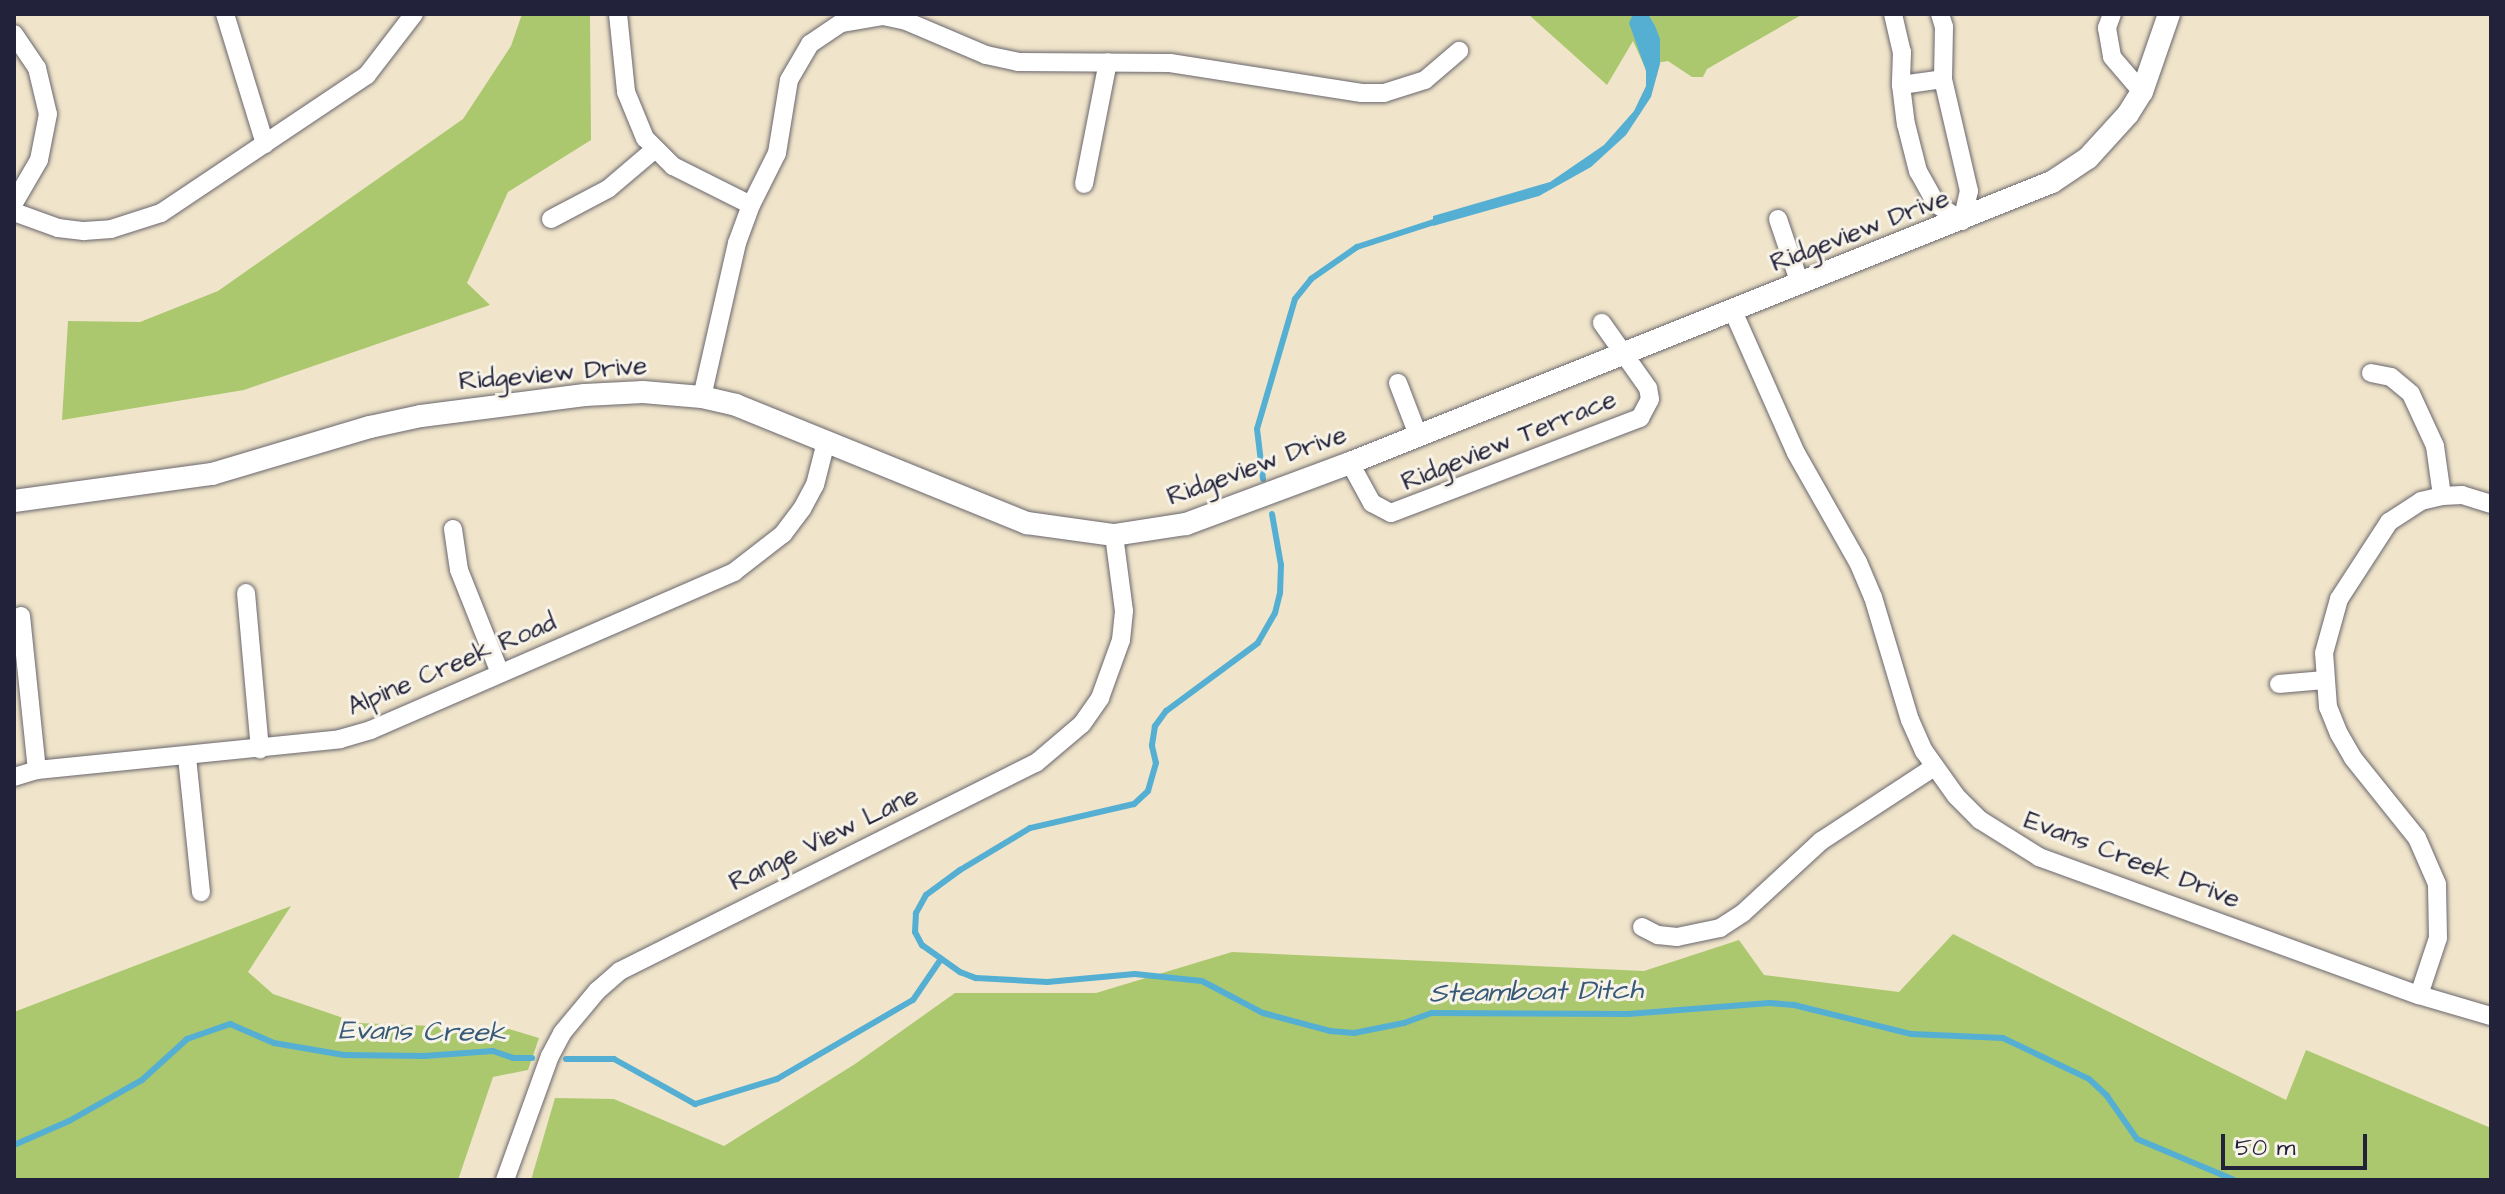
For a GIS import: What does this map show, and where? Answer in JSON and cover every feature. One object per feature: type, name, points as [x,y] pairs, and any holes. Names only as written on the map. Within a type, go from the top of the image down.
[{"type":"street","points":[[225,14],[265,144]]},
{"type":"street","points":[[14,212],[58,228],[84,231],[138,223],[161,213],[367,75],[414,14]]},
{"type":"street","points":[[618,14],[626,92],[633,115],[655,149],[694,178],[751,205]]},
{"type":"street","points":[[1893,14],[1902,52],[1901,85],[1918,171],[1936,204],[1962,221],[1969,191],[1943,79],[1944,27],[1940,14]]},
{"type":"street","points":[[2112,14],[2107,28],[2112,57],[2142,92]]},
{"type":"street","name":"Ridgeview Drive","points":[[14,501],[212,474],[370,427],[456,410],[615,392],[702,397],[760,413],[1004,516],[1055,530],[1114,535],[1157,530],[1209,517],[1350,463],[1962,221],[2069,172],[2102,145],[2142,92],[2169,14]]},
{"type":"street","points":[[702,397],[737,243],[751,205],[777,153],[789,80],[821,22],[883,16],[906,21],[986,55],[1018,62],[1208,67],[1362,93],[1384,93],[1425,80],[1459,51]]},
{"type":"street","points":[[14,34],[37,68],[48,114],[39,160],[14,203]]},
{"type":"street","points":[[1084,184],[1108,62]]},
{"type":"street","points":[[1901,85],[1943,79]]},
{"type":"street","points":[[551,219],[608,189],[655,149]]},
{"type":"street","points":[[1778,219],[1800,284]]},
{"type":"street","name":"Evans Creek Drive","points":[[1733,311],[1796,453],[1858,562],[1873,597],[1910,720],[1934,767],[1980,820],[2039,857],[2419,995],[2491,1016]]},
{"type":"street","points":[[1602,323],[1624,354]]},
{"type":"street","name":"Ridgeview Terrace","points":[[1350,463],[1372,503],[1391,513],[1640,418],[1650,399],[1648,388],[1624,354]]},
{"type":"street","points":[[2371,373],[2391,377],[2411,394],[2426,419],[2435,446],[2442,496]]},
{"type":"street","points":[[1398,383],[1418,435]]},
{"type":"street","name":"Alpine Creek Road","points":[[14,777],[37,770],[187,757],[355,736],[734,572],[759,556],[783,534],[802,509],[815,485],[826,442]]},
{"type":"street","points":[[2419,995],[2438,938],[2440,911],[2437,884],[2417,838],[2339,734],[2324,680],[2329,626],[2339,599],[2378,537],[2404,510],[2442,496],[2462,495],[2491,504]]},
{"type":"street","points":[[453,529],[459,570],[500,673]]},
{"type":"street","name":"Range View Lane","points":[[505,1180],[550,1056],[562,1033],[597,991],[620,971],[1036,763],[1082,724],[1100,698],[1121,640],[1124,611],[1114,535]]},
{"type":"street","points":[[246,593],[260,749]]},
{"type":"street","points":[[21,616],[37,770]]},
{"type":"street","points":[[2279,684],[2324,680]]},
{"type":"street","points":[[187,757],[201,892]]},
{"type":"street","points":[[1642,927],[1658,935],[1677,937],[1720,928],[1743,913],[1821,841],[1934,767]]},
{"type":"green space","points":[[522,14],[590,14],[591,140],[508,192],[467,283],[490,305],[244,390],[62,420],[68,321],[140,322],[218,291],[463,119],[511,46]]},
{"type":"green space","points":[[1528,14],[1803,14],[1707,69],[1703,77],[1692,77],[1668,61],[1644,65],[1633,41],[1607,85]]},
{"type":"green space","points":[[291,906],[248,972],[273,994],[358,1023],[509,1029],[539,1038],[528,1070],[493,1077],[458,1180],[14,1180],[14,1012]]},
{"type":"green space","points":[[1953,934],[2286,1100],[2306,1050],[2491,1128],[2491,1180],[531,1180],[555,1098],[614,1099],[724,1146],[855,1064],[955,993],[1096,993],[1232,952],[1644,971],[1739,940],[1764,975],[1899,992]]},
{"type":"water","points":[[1633,14],[1648,14],[1655,26],[1660,39],[1660,64],[1651,97],[1626,135],[1591,167],[1539,196],[1433,226],[1433,216],[1550,182],[1604,145],[1634,111],[1646,86],[1646,71],[1629,23]]},
{"type":"waterway","points":[[1263,479],[1257,429],[1295,299],[1311,279],[1357,247],[1440,220]]},
{"type":"waterway","name":"Steamboat Ditch","points":[[1272,514],[1281,565],[1280,593],[1275,613],[1258,643],[1166,711],[1155,726],[1152,746],[1156,763],[1148,791],[1134,804],[1030,828],[960,870],[926,895],[916,913],[915,932],[922,945],[960,972],[976,978],[1047,982],[1135,974],[1202,981],[1263,1013],[1330,1031],[1354,1033],[1404,1023],[1432,1013],[1628,1014],[1770,1003],[1794,1005],[1911,1034],[2003,1038],[2089,1079],[2107,1096],[2137,1139],[2234,1180]]},
{"type":"waterway","name":"Evans Creek","points":[[566,1059],[614,1059],[695,1104],[777,1079],[913,1000],[941,959]]},
{"type":"waterway","name":"Evans Creek","points":[[14,1145],[69,1121],[142,1080],[187,1039],[230,1024],[274,1043],[344,1055],[424,1056],[493,1051],[513,1058],[532,1058]]}]
